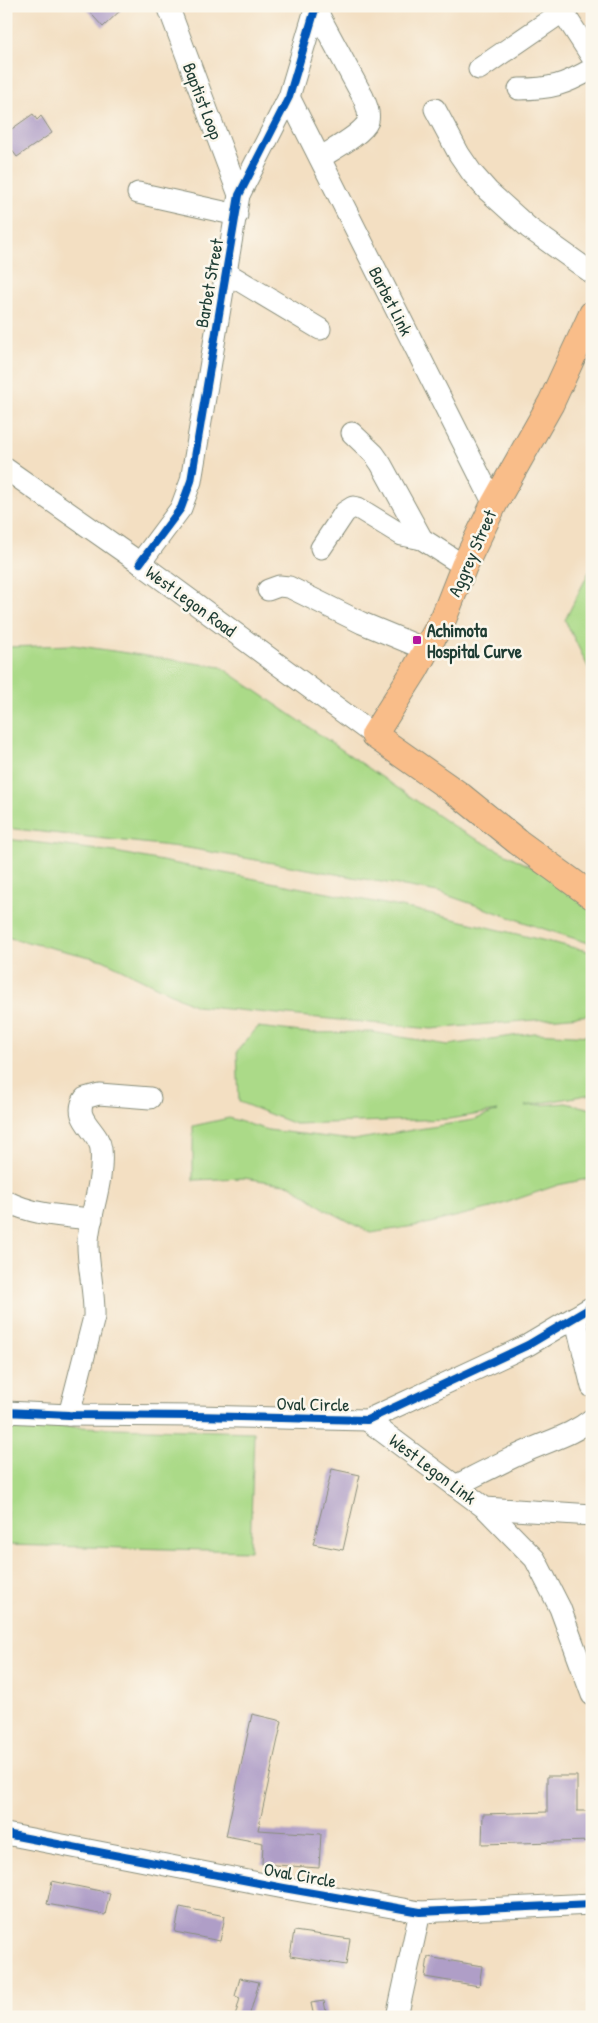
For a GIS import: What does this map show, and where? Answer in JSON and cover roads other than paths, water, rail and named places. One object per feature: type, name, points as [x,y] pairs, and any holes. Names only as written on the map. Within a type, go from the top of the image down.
[{"type":"main road","name":"Aggrey Street","points":[[374,734],[415,670],[444,617],[464,566],[494,504],[551,403],[592,314]]},
{"type":"main road","points":[[374,734],[461,796],[518,842],[592,896]]},
{"type":"street","name":"Baptist Loop","points":[[168,6],[238,205]]},
{"type":"street","name":"Barbet Street","points":[[140,564],[181,508],[191,481],[225,272],[238,205],[289,97],[315,7]]},
{"type":"street","points":[[315,7],[363,97],[367,108],[368,120],[362,128],[320,158]]},
{"type":"street","points":[[479,69],[560,9],[592,57]]},
{"type":"street","points":[[519,89],[544,89],[561,85],[592,69]]},
{"type":"street","name":"Barbet Link","points":[[289,97],[494,504]]},
{"type":"street","points":[[435,109],[459,154],[488,191],[529,228],[592,273]]},
{"type":"street","points":[[138,193],[238,205]]},
{"type":"street","points":[[225,272],[320,329]]},
{"type":"street","points":[[352,433],[374,454],[381,464],[422,539]]},
{"type":"street","name":"West Legon Road","points":[[6,469],[374,734]]},
{"type":"street","points":[[321,548],[345,512],[353,507],[358,508],[402,535],[422,539],[464,566]]},
{"type":"street","points":[[268,590],[279,586],[289,586],[362,623],[425,649]]},
{"type":"street","points":[[68,1415],[94,1317],[88,1241],[102,1168],[101,1146],[83,1118],[80,1109],[85,1098],[99,1094],[150,1098]]},
{"type":"street","points":[[6,1201],[17,1207],[42,1214],[92,1219]]},
{"type":"street","points":[[583,1312],[592,1387]]},
{"type":"street","name":"Oval Circle","points":[[6,1412],[68,1415],[368,1420],[528,1344],[583,1312]]},
{"type":"street","points":[[455,1486],[530,1449],[561,1438],[592,1419]]},
{"type":"street","name":"West Legon Link","points":[[368,1420],[485,1508],[592,1515]]},
{"type":"street","points":[[485,1508],[535,1559],[560,1608],[592,1695]]},
{"type":"street","name":"Oval Circle","points":[[6,1834],[284,1888],[420,1912],[592,1904]]},
{"type":"street","points":[[397,2017],[420,1912]]},
{"type":"place","name":"Achimota Hospital Curve","points":[[417,640]]}]
